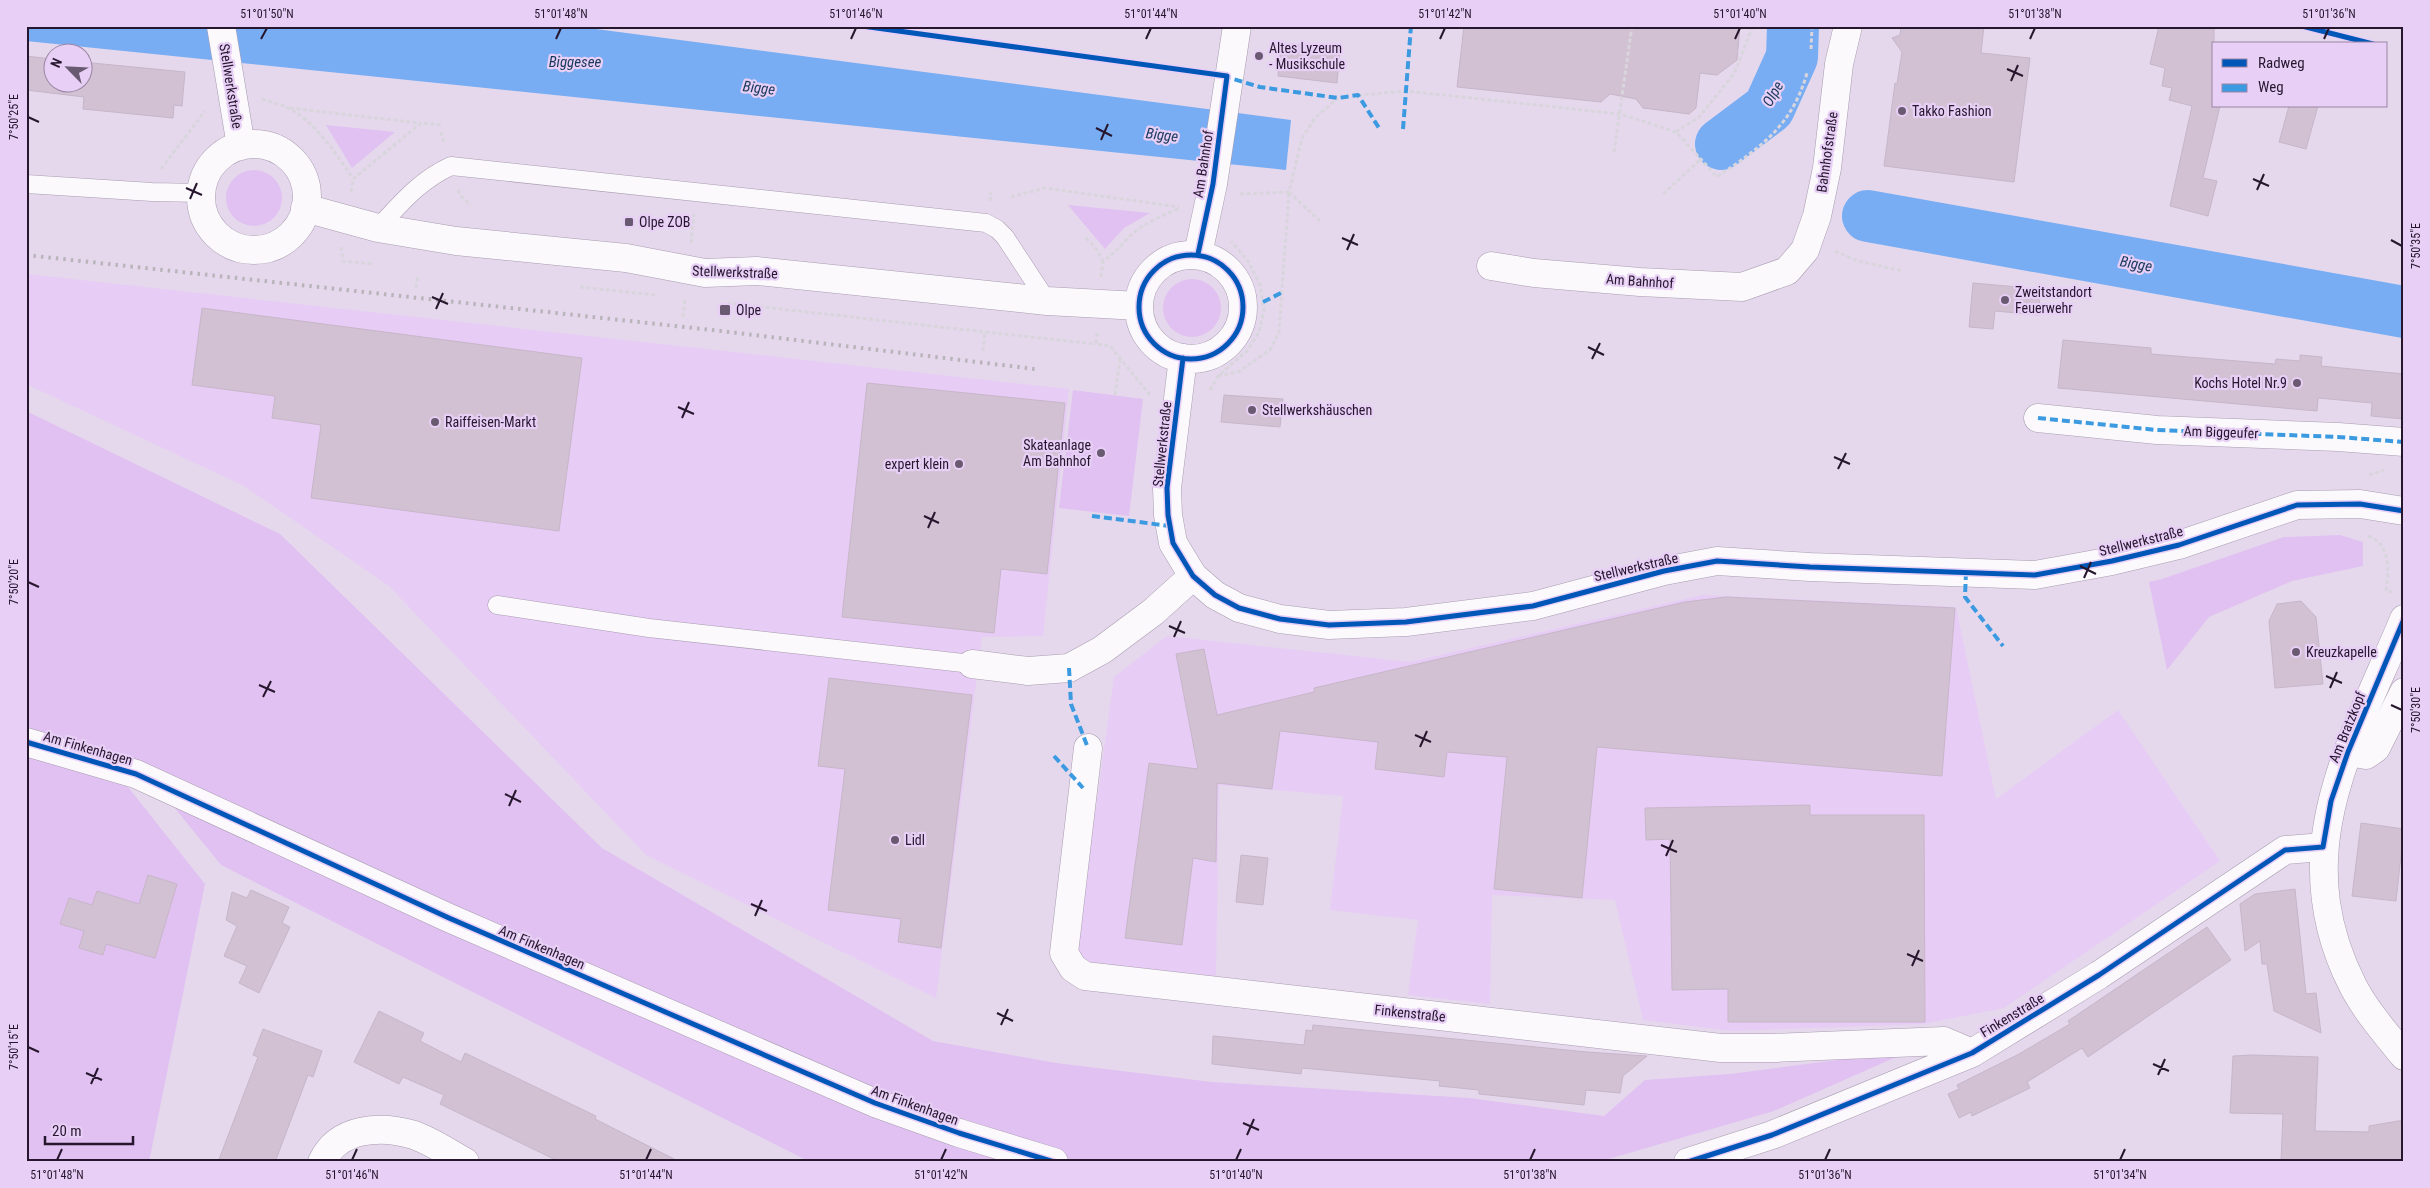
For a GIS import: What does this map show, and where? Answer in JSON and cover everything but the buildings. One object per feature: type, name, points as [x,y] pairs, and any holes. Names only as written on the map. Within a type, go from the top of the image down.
[{"type":"street","name":"Stellwerkstraße","points":[[221,26],[241,146]]},
{"type":"street","name":"Am Bahnhof","points":[[1198,254],[1221,189],[1226,91],[1237,26]]},
{"type":"street","name":"Bahnhofstraße","points":[[1787,271],[1805,250],[1818,216],[1825,177],[1839,64],[1848,26]]},
{"type":"street","name":"Stellwerkstraße","points":[[258,144],[289,157],[300,170],[306,186],[305,208],[301,221],[290,236],[275,246],[257,251],[239,248],[223,241],[210,228],[202,211],[201,193],[205,177],[213,163],[226,152],[241,146],[258,144]]},
{"type":"street","name":"Stellwerkstraße","points":[[305,208],[378,228],[456,241],[626,258],[705,274],[757,271],[1046,301],[1139,306]]},
{"type":"street","points":[[1198,254],[1214,259],[1228,269],[1238,282],[1243,298],[1243,314],[1238,330],[1228,344],[1207,356],[1183,358],[1169,354],[1156,346],[1147,335],[1141,321],[1139,306],[1142,289],[1150,273],[1164,262],[1180,255],[1198,254]]},
{"type":"street","name":"Am Bahnhof","points":[[1491,266],[1534,273],[1742,287],[1787,271]]},
{"type":"street","name":"Stellwerkstraße","points":[[1183,358],[1173,453],[1167,488],[1168,515],[1173,544],[1193,576],[1215,595],[1239,608],[1280,619],[1329,625],[1406,622],[1534,606],[1664,571],[1717,561],[1810,567],[2035,575],[2112,561],[2179,545],[2297,505],[2360,504],[2404,511]]},
{"type":"street","name":"Am Biggeufer","points":[[2038,418],[2156,430],[2338,437],[2404,442]]},
{"type":"street","points":[[972,664],[1028,671],[1070,668],[1102,650],[1153,612],[1193,576]]},
{"type":"street","name":"Am Bratzkopf","points":[[2404,619],[2348,752],[2331,801],[2323,848],[2322,880],[2326,910],[2335,944],[2353,987],[2378,1024],[2404,1056]]},
{"type":"street","points":[[2348,752],[2366,755],[2376,748],[2404,692]]},
{"type":"street","name":"Am Finkenhagen","points":[[26,742],[136,774],[449,918],[875,1102],[959,1133],[1054,1162]]},
{"type":"street","name":"Finkenstraße","points":[[1088,748],[1064,953],[1073,968],[1086,976],[1721,1048],[1771,1048],[1944,1040],[1972,1053]]},
{"type":"street","name":"Finkenstraße","points":[[1688,1162],[1772,1135],[1972,1053],[2099,975],[2285,850],[2323,848]]},
{"type":"street","points":[[322,1162],[342,1139],[363,1130],[389,1130],[414,1136],[465,1162]]},
{"type":"lane","points":[[378,228],[410,194],[433,174],[451,166],[838,206],[986,223],[997,229],[1005,237],[1046,301]]},
{"type":"lane","points":[[26,184],[152,192],[201,193]]},
{"type":"lane","points":[[497,605],[649,628],[972,664]]},
{"type":"path","points":[[1614,152],[1632,26]]},
{"type":"path","points":[[1676,132],[1699,117],[1734,74],[1753,26]]},
{"type":"path","points":[[1810,53],[1812,26]]},
{"type":"path","points":[[1358,95],[1406,91],[1620,114],[1676,132],[1718,177],[1761,148],[1786,119],[1803,88],[1808,71]]},
{"type":"path","points":[[1218,376],[1238,372],[1270,350],[1279,332],[1289,192],[1302,138],[1315,118],[1338,98]]},
{"type":"path","points":[[289,108],[442,125]]},
{"type":"path","points":[[372,264],[343,261],[341,246],[353,179],[421,123]]},
{"type":"path","points":[[1663,194],[1701,159]]},
{"type":"path","points":[[1011,197],[1045,188],[1182,207]]},
{"type":"path","points":[[1221,189],[1289,192],[1320,221]]},
{"type":"path","points":[[1086,238],[1097,250],[1103,261]]},
{"type":"path","points":[[1208,393],[1218,376],[1247,351],[1259,332],[1264,310],[1260,285],[1248,261],[1233,246],[1230,238]]},
{"type":"path","points":[[1809,239],[1858,261],[1903,271]]},
{"type":"path","points":[[416,288],[418,275]]},
{"type":"path","points":[[580,287],[666,296]]},
{"type":"path","points":[[676,297],[695,299]]},
{"type":"path","points":[[724,303],[1096,344]]},
{"type":"path","points":[[983,351],[985,332]]},
{"type":"path","points":[[1115,395],[1120,360]]},
{"type":"path","points":[[2360,504],[2354,532],[2373,538],[2386,552],[2389,572],[2386,590],[2395,593]]},
{"type":"shaded area","points":[[326,125],[395,132],[352,168]]},
{"type":"shaded area","points":[[248,170],[260,170],[274,178],[282,192],[280,209],[274,218],[260,226],[248,226],[238,221],[231,214],[226,204],[226,192],[231,182],[238,175]]},
{"type":"shaded area","points":[[1068,205],[1150,213],[1124,228],[1105,249]]},
{"type":"shaded area","points":[[26,274],[1069,389],[1043,636],[982,637],[936,998],[646,855],[389,586],[244,486],[26,384]]},
{"type":"shaded area","points":[[1192,279],[1203,281],[1216,292],[1221,308],[1219,319],[1208,332],[1192,337],[1181,335],[1168,324],[1163,308],[1165,297],[1176,284]]},
{"type":"shaded area","name":"Skateanlage Am Bahnhof","points":[[1073,390],[1143,399],[1129,516],[1059,508]]},
{"type":"shaded area","points":[[26,411],[280,534],[602,848],[933,1041],[1056,1063],[1212,1082],[1469,1098],[1604,1116],[1645,1080],[1730,1074],[1912,1050],[1774,1111],[1598,1162],[810,1162],[221,865],[139,764],[26,728]]},
{"type":"shaded area","points":[[2340,535],[2363,542],[2363,566],[2292,581],[2209,617],[2167,670],[2149,582],[2284,537]]},
{"type":"shaded area","points":[[1703,595],[1956,607],[1996,799],[2118,710],[2220,861],[2004,1008],[1923,1024],[1732,1031],[1643,1020],[1615,900],[1492,895],[1490,1004],[1408,995],[1418,920],[1330,910],[1343,796],[1219,785],[1216,976],[1075,961],[1114,677],[1167,636],[1410,662]]},
{"type":"shaded area","points":[[26,755],[128,787],[205,884],[149,1162],[26,1162]]},
{"type":"water","name":"Biggesee","points":[[26,26],[573,26],[1291,120],[1286,170],[92,48],[92,42],[26,41]]},
{"type":"waterway","name":"Olpe","points":[[1721,144],[1769,108],[1792,57],[1793,26]]},
{"type":"waterway","name":"Bigge","points":[[1868,216],[2404,312]]},
{"type":"railway","points":[[26,255],[721,331],[1035,369]]},
{"type":"marked path","points":[[1403,129],[1411,26]]},
{"type":"marked path","points":[[1223,76],[1260,87],[1338,98],[1358,95],[1379,128]]},
{"type":"marked path","points":[[1263,302],[1281,293]]},
{"type":"marked path","points":[[2038,418],[2157,430],[2338,437],[2404,442]]},
{"type":"marked path","points":[[1092,516],[1170,526]]},
{"type":"marked path","points":[[1966,572],[1965,597],[2003,646]]},
{"type":"marked path","points":[[1069,668],[1071,704],[1088,748]]},
{"type":"marked path","points":[[1054,756],[1083,788]]},
{"type":"cycle path","points":[[862,26],[1227,76],[1213,184],[1198,254]]},
{"type":"cycle path","points":[[2302,26],[2365,42]]},
{"type":"cycle path","points":[[1191,255],[1211,259],[1228,270],[1239,287],[1243,307],[1239,327],[1228,344],[1211,355],[1191,359],[1171,355],[1154,344],[1143,327],[1139,307],[1143,287],[1154,270],[1171,259],[1191,255]]},
{"type":"cycle path","points":[[1183,358],[1167,488],[1168,515],[1173,543],[1193,576],[1215,595],[1239,608],[1280,619],[1329,625],[1406,622],[1533,606],[1664,571],[1717,561],[1810,567],[2035,575],[2112,561],[2179,545],[2297,505],[2360,504],[2404,511]]},
{"type":"cycle path","points":[[1688,1162],[1772,1135],[1972,1053],[2099,975],[2285,850],[2323,847],[2331,801],[2348,752],[2404,619]]},
{"type":"cycle path","points":[[26,742],[136,774],[449,918],[875,1103],[959,1133],[1054,1162]]},
{"type":"place","name":"Altes Lyzeum - Musikschule","points":[[1259,56]]},
{"type":"place","name":"Takko Fashion","points":[[1902,111]]},
{"type":"place","name":"Olpe ZOB","points":[[629,222]]},
{"type":"place","name":"Zweitstandort Feuerwehr","points":[[2005,300]]},
{"type":"place","name":"Olpe","points":[[725,310]]},
{"type":"place","name":"Kochs Hotel Nr.9","points":[[2297,383]]},
{"type":"place","name":"Stellwerkshäuschen","points":[[1252,410]]},
{"type":"place","name":"Raiffeisen-Markt","points":[[435,422]]},
{"type":"place","name":"Skateanlage Am Bahnhof","points":[[1101,453]]},
{"type":"place","name":"expert klein","points":[[959,464]]},
{"type":"place","name":"Kreuzkapelle","points":[[2296,652]]},
{"type":"place","name":"Lidl","points":[[895,840]]}]
